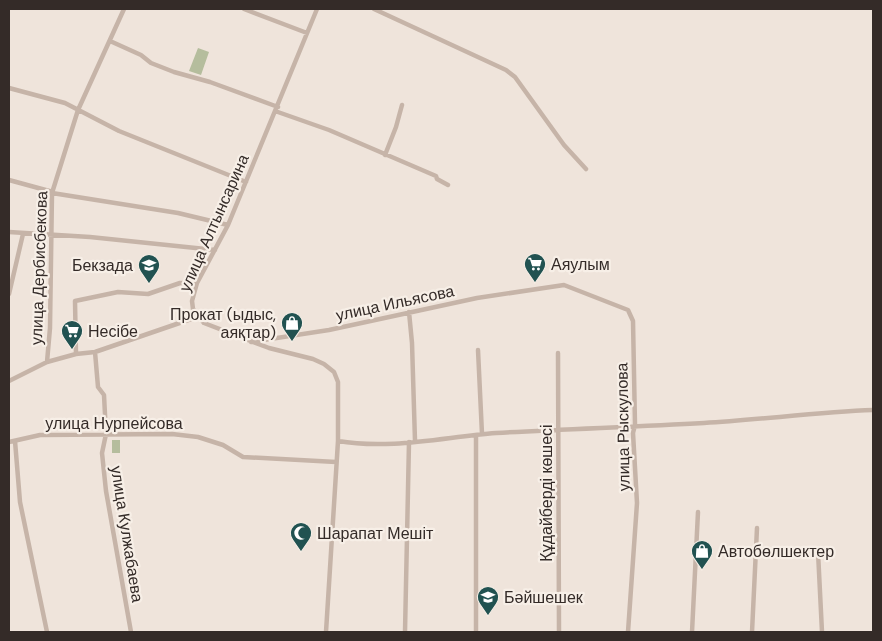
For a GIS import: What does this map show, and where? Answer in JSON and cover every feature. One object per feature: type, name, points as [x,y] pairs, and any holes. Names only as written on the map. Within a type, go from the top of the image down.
[{"type":"street","name":"улица Дербисбекова","points":[[47,362],[50,328],[52,192],[78,110],[124,9]]},
{"type":"street","points":[[244,9],[307,33]]},
{"type":"street","name":"улица Алтынсарина","points":[[317,9],[228,225],[197,283],[192,301],[197,317],[204,323],[251,342],[312,359],[324,364],[334,372],[338,382],[338,441],[326,632]]},
{"type":"street","points":[[374,9],[510,74],[524,88],[564,145],[586,169]]},
{"type":"street","points":[[110,41],[140,55],[151,63],[276,109],[436,176],[437,179],[448,186]]},
{"type":"street","points":[[9,88],[65,103],[119,131],[246,182]]},
{"type":"street","points":[[385,155],[402,105]]},
{"type":"street","points":[[9,180],[52,192],[178,213],[228,225]]},
{"type":"street","points":[[9,232],[215,250]]},
{"type":"street","points":[[9,294],[23,234]]},
{"type":"street","points":[[76,354],[75,301],[118,292],[148,294],[180,283],[197,283]]},
{"type":"street","name":"улица Рыскулова","points":[[545,288],[564,285],[628,310],[632,315],[635,425],[633,433],[637,503],[628,632]]},
{"type":"street","name":"улица Ильясова","points":[[251,342],[329,330],[477,298],[545,288]]},
{"type":"street","points":[[405,632],[412,442],[412,343],[409,312]]},
{"type":"street","points":[[9,381],[47,362],[76,354],[94,352],[197,317]]},
{"type":"street","points":[[478,350],[482,434]]},
{"type":"street","name":"улица Кулжабаева","points":[[94,352],[98,388],[104,395],[106,434],[102,453],[106,490],[131,632]]},
{"type":"street","name":"Құдайберді көшесі","points":[[558,353],[559,632]]},
{"type":"street","points":[[338,441],[360,444],[412,442],[482,434],[705,423],[822,411],[873,410]]},
{"type":"street","name":"улица Нурпейсова","points":[[9,442],[40,435],[172,434],[223,445],[243,456],[336,462]]},
{"type":"street","points":[[476,436],[476,632]]},
{"type":"street","points":[[15,440],[20,502],[47,632]]},
{"type":"street","points":[[692,632],[698,512]]},
{"type":"street","points":[[752,632],[757,528]]},
{"type":"street","points":[[818,552],[822,632]]},
{"type":"green space","points":[[198,48],[209,52],[201,75],[189,71]]},
{"type":"green space","points":[[112,440],[120,440],[120,453],[112,453]]},
{"type":"place","name":"Аяулым","points":[[535,283]]},
{"type":"place","name":"Бекзада","points":[[149,284]]},
{"type":"place","name":"Прокат (ыдыс, аяқтар)","points":[[292,342]]},
{"type":"place","name":"Несібе","points":[[72,350]]},
{"type":"place","name":"Шарапат Мешіт","points":[[301,552]]},
{"type":"place","name":"Автобөлшектер","points":[[702,570]]},
{"type":"place","name":"Бәйшешек","points":[[488,616]]}]
